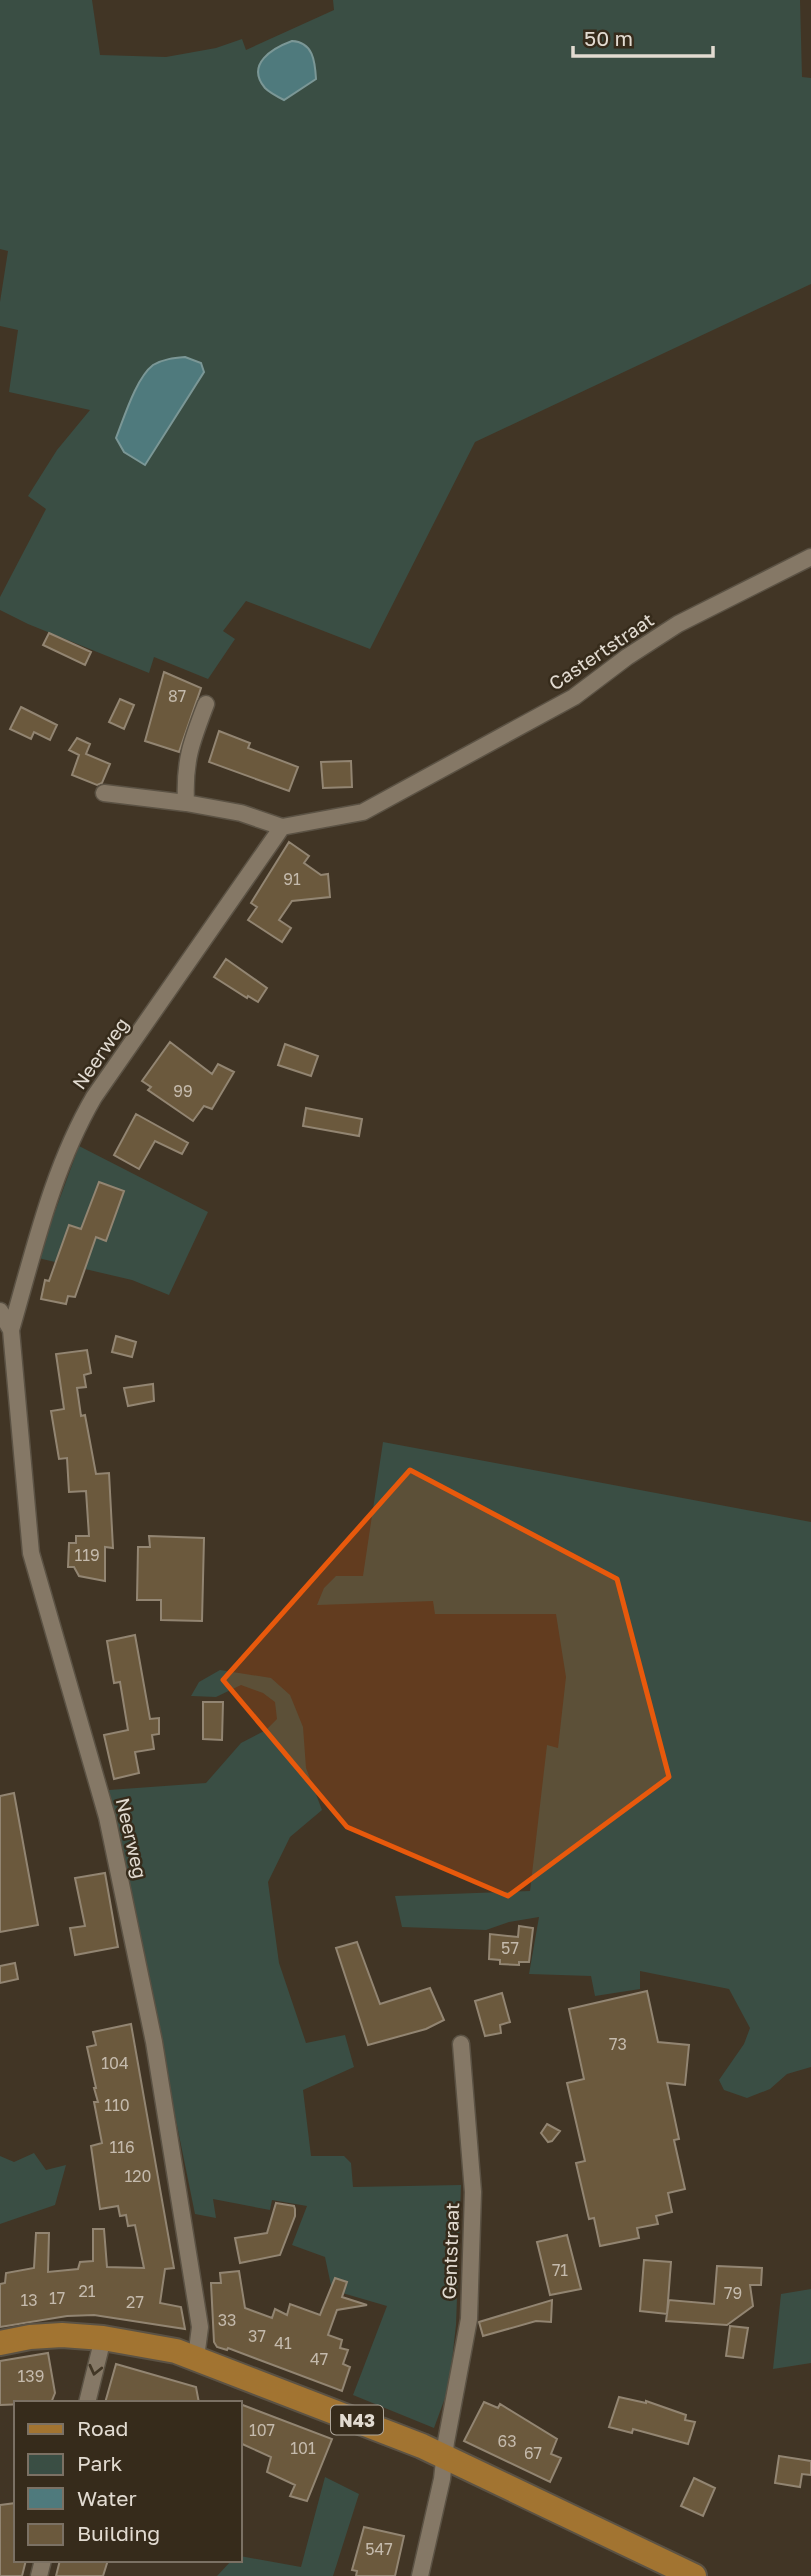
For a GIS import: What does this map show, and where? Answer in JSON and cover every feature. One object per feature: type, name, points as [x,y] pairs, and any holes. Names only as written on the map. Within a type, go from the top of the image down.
[{"type":"main road","name":"N43","points":[[0,2343],[30,2337],[62,2335],[103,2338],[155,2345],[196,2358],[321,2405],[445,2457],[694,2576]]},
{"type":"street","name":"Castertstraat","points":[[282,827],[363,812],[574,698],[627,657],[678,624],[811,557]]},
{"type":"street","points":[[186,803],[184,772],[206,704]]},
{"type":"street","points":[[104,793],[186,803],[241,814],[282,827]]},
{"type":"street","name":"Neerweg","points":[[10,1331],[57,1173],[77,1125],[282,827]]},
{"type":"street","name":"Neerweg","points":[[0,1311],[10,1331],[31,1553],[107,1817],[154,2042],[200,2327],[196,2358]]},
{"type":"street","name":"Gentstraat","points":[[420,2576],[445,2457],[469,2319],[473,2192],[461,2044]]},
{"type":"street","points":[[87,2401],[103,2338]]},
{"type":"highlighted area","points":[[410,1470],[617,1579],[669,1777],[508,1896],[347,1827],[223,1680]]},
{"type":"green space","points":[[0,0],[92,0],[100,55],[166,57],[216,48],[242,39],[246,50],[334,10],[333,0],[800,0],[802,77],[811,78],[811,284],[475,442],[370,649],[246,601],[223,631],[235,639],[208,679],[154,657],[149,673],[0,610],[0,597],[46,509],[28,496],[57,450],[90,410],[9,392],[18,330],[0,326],[0,302],[8,251],[0,249]]},
{"type":"green space","points":[[79,1146],[208,1212],[169,1295],[132,1280],[38,1258]]},
{"type":"green space","points":[[383,1442],[811,1522],[811,2067],[787,2074],[770,2089],[747,2098],[724,2090],[719,2080],[744,2044],[750,2028],[729,1989],[640,1971],[640,1989],[595,1996],[591,1976],[529,1974],[539,1917],[509,1922],[486,1930],[402,1927],[395,1896],[530,1891],[547,1745],[558,1748],[566,1677],[556,1614],[435,1614],[433,1601],[317,1605],[324,1588],[336,1576],[363,1576]]},
{"type":"green space","points":[[220,1670],[271,1678],[290,1695],[303,1727],[306,1768],[322,1810],[290,1837],[268,1882],[279,1963],[306,2043],[345,2035],[354,2067],[303,2090],[311,2156],[344,2156],[351,2163],[353,2187],[461,2185],[456,2325],[449,2387],[434,2428],[353,2395],[387,2306],[332,2290],[325,2257],[292,2245],[307,2206],[272,2200],[270,2210],[213,2199],[216,2218],[195,2214],[109,1790],[206,1783],[241,1743],[266,1730],[277,1719],[275,1702],[263,1693],[241,1685],[216,1697],[191,1696],[199,1682]]},
{"type":"green space","points":[[34,2153],[46,2170],[66,2165],[55,2205],[0,2224],[0,2156],[14,2162]]},
{"type":"green space","points":[[811,2289],[811,2363],[773,2369],[781,2294]]},
{"type":"green space","points":[[325,2477],[359,2494],[333,2576],[217,2576],[230,2562],[242,2562],[242,2556],[301,2567]]},
{"type":"water","points":[[292,41],[309,49],[314,59],[316,79],[284,100],[265,88],[258,72],[264,58]]},
{"type":"water","points":[[185,357],[201,363],[204,372],[145,465],[124,452],[116,438],[131,399],[147,371],[161,361]]},
{"type":"building","points":[[49,633],[91,652],[85,665],[43,645]]},
{"type":"building","points":[[164,672],[201,688],[179,752],[145,741]]},
{"type":"building","points":[[120,699],[134,705],[124,729],[109,722]]},
{"type":"building","points":[[21,707],[57,725],[50,740],[34,732],[31,739],[10,729]]},
{"type":"building","points":[[219,731],[250,743],[248,748],[298,767],[289,791],[209,762]]},
{"type":"building","points":[[77,738],[90,744],[86,754],[110,764],[102,783],[97,785],[72,775],[79,755],[69,750]]},
{"type":"building","points":[[351,761],[352,787],[323,788],[321,762]]},
{"type":"building","points":[[289,842],[309,856],[304,863],[321,875],[328,874],[330,897],[292,901],[279,920],[291,928],[282,942],[248,920],[257,907],[251,903]]},
{"type":"building","points":[[226,959],[267,988],[258,1002],[214,977]]},
{"type":"building","points":[[170,1042],[212,1074],[218,1064],[234,1072],[212,1109],[204,1106],[193,1121],[148,1090],[151,1087],[142,1081]]},
{"type":"building","points":[[285,1044],[318,1056],[311,1076],[278,1065]]},
{"type":"building","points":[[306,1108],[362,1119],[359,1136],[303,1126]]},
{"type":"building","points":[[136,1114],[188,1143],[182,1154],[155,1141],[139,1169],[114,1155]]},
{"type":"building","points":[[99,1182],[124,1191],[106,1241],[96,1237],[75,1297],[68,1296],[66,1304],[41,1299],[45,1280],[49,1281],[69,1225],[81,1229]]},
{"type":"building","points":[[116,1336],[136,1342],[132,1357],[112,1352]]},
{"type":"building","points":[[87,1350],[91,1373],[84,1375],[86,1387],[77,1388],[81,1416],[85,1415],[96,1474],[109,1473],[113,1548],[105,1547],[105,1581],[79,1576],[74,1567],[68,1567],[69,1543],[76,1543],[76,1536],[89,1536],[86,1491],[69,1492],[67,1458],[59,1459],[51,1411],[64,1409],[56,1354]]},
{"type":"building","points":[[153,1384],[154,1401],[128,1406],[124,1388]]},
{"type":"building","points":[[149,1536],[204,1538],[202,1621],[161,1620],[161,1600],[137,1600],[138,1547],[150,1547]]},
{"type":"building","points":[[135,1635],[150,1719],[159,1718],[159,1734],[152,1735],[154,1749],[135,1752],[139,1773],[114,1779],[104,1735],[128,1730],[120,1682],[114,1683],[107,1641]]},
{"type":"building","points":[[203,1702],[223,1702],[222,1740],[203,1739]]},
{"type":"building","points":[[14,1793],[38,1925],[0,1932],[0,1796]]},
{"type":"building","points":[[105,1873],[118,1947],[75,1955],[70,1928],[85,1926],[75,1878]]},
{"type":"building","points":[[519,1926],[533,1928],[529,1962],[519,1962],[519,1965],[500,1964],[500,1960],[489,1959],[490,1934],[518,1937]]},
{"type":"building","points":[[357,1942],[380,2004],[430,1988],[444,2020],[426,2029],[368,2045],[336,1948]]},
{"type":"building","points":[[15,1963],[18,1979],[0,1983],[0,1966]]},
{"type":"building","points":[[647,1991],[658,2042],[689,2045],[685,2085],[667,2083],[679,2139],[674,2140],[685,2189],[668,2193],[672,2212],[656,2216],[658,2224],[637,2228],[639,2238],[600,2246],[594,2218],[589,2219],[576,2163],[585,2161],[567,2083],[584,2079],[569,2009]]},
{"type":"building","points":[[502,1993],[510,2022],[500,2025],[501,2033],[485,2036],[475,2001]]},
{"type":"building","points":[[131,2024],[174,2268],[165,2269],[160,2303],[181,2307],[185,2329],[94,2315],[67,2316],[0,2327],[0,2284],[5,2283],[6,2273],[34,2268],[36,2233],[49,2233],[48,2272],[78,2269],[80,2262],[93,2261],[93,2229],[104,2229],[107,2267],[144,2268],[135,2225],[128,2226],[126,2215],[120,2216],[118,2206],[100,2209],[91,2146],[102,2143],[94,2102],[98,2102],[96,2088],[87,2047],[96,2045],[93,2032]]},
{"type":"building","points":[[547,2124],[560,2131],[548,2142],[541,2133]]},
{"type":"building","points":[[276,2203],[294,2206],[295,2209],[295,2216],[280,2255],[240,2263],[235,2238],[267,2233]]},
{"type":"building","points":[[567,2235],[581,2289],[550,2295],[537,2242]]},
{"type":"building","points":[[644,2260],[671,2262],[667,2314],[640,2311]]},
{"type":"building","points":[[717,2266],[762,2268],[761,2285],[750,2285],[753,2306],[727,2325],[666,2321],[669,2300],[714,2304]]},
{"type":"building","points":[[239,2271],[245,2308],[272,2318],[275,2309],[287,2315],[290,2304],[320,2315],[335,2278],[347,2282],[342,2297],[367,2305],[337,2310],[328,2335],[342,2340],[340,2348],[348,2350],[343,2364],[350,2367],[342,2391],[228,2348],[217,2347],[214,2342],[211,2283],[221,2283],[220,2273]]},
{"type":"building","points":[[552,2300],[551,2322],[536,2321],[483,2336],[479,2322]]},
{"type":"building","points":[[730,2326],[748,2328],[743,2358],[726,2356]]},
{"type":"building","points":[[48,2353],[55,2393],[52,2401],[14,2401],[14,2404],[0,2405],[0,2361]]},
{"type":"building","points":[[116,2364],[196,2387],[199,2401],[106,2401]]},
{"type":"building","points":[[619,2397],[646,2401],[686,2415],[685,2420],[695,2422],[688,2444],[633,2429],[632,2433],[609,2427]]},
{"type":"building","points":[[484,2402],[498,2408],[500,2404],[557,2439],[551,2454],[561,2458],[550,2482],[464,2441]]},
{"type":"building","points":[[242,2405],[332,2439],[307,2501],[290,2496],[295,2485],[267,2472],[271,2457],[242,2444]]},
{"type":"building","points":[[779,2456],[811,2461],[811,2475],[802,2474],[800,2487],[775,2483]]},
{"type":"building","points":[[694,2478],[715,2488],[703,2516],[681,2506]]},
{"type":"building","points":[[14,2503],[14,2562],[26,2562],[22,2576],[0,2576],[0,2505]]},
{"type":"building","points":[[364,2527],[404,2536],[395,2576],[356,2576],[357,2571],[352,2570]]},
{"type":"building","points":[[60,2562],[107,2562],[103,2576],[56,2576]]}]
